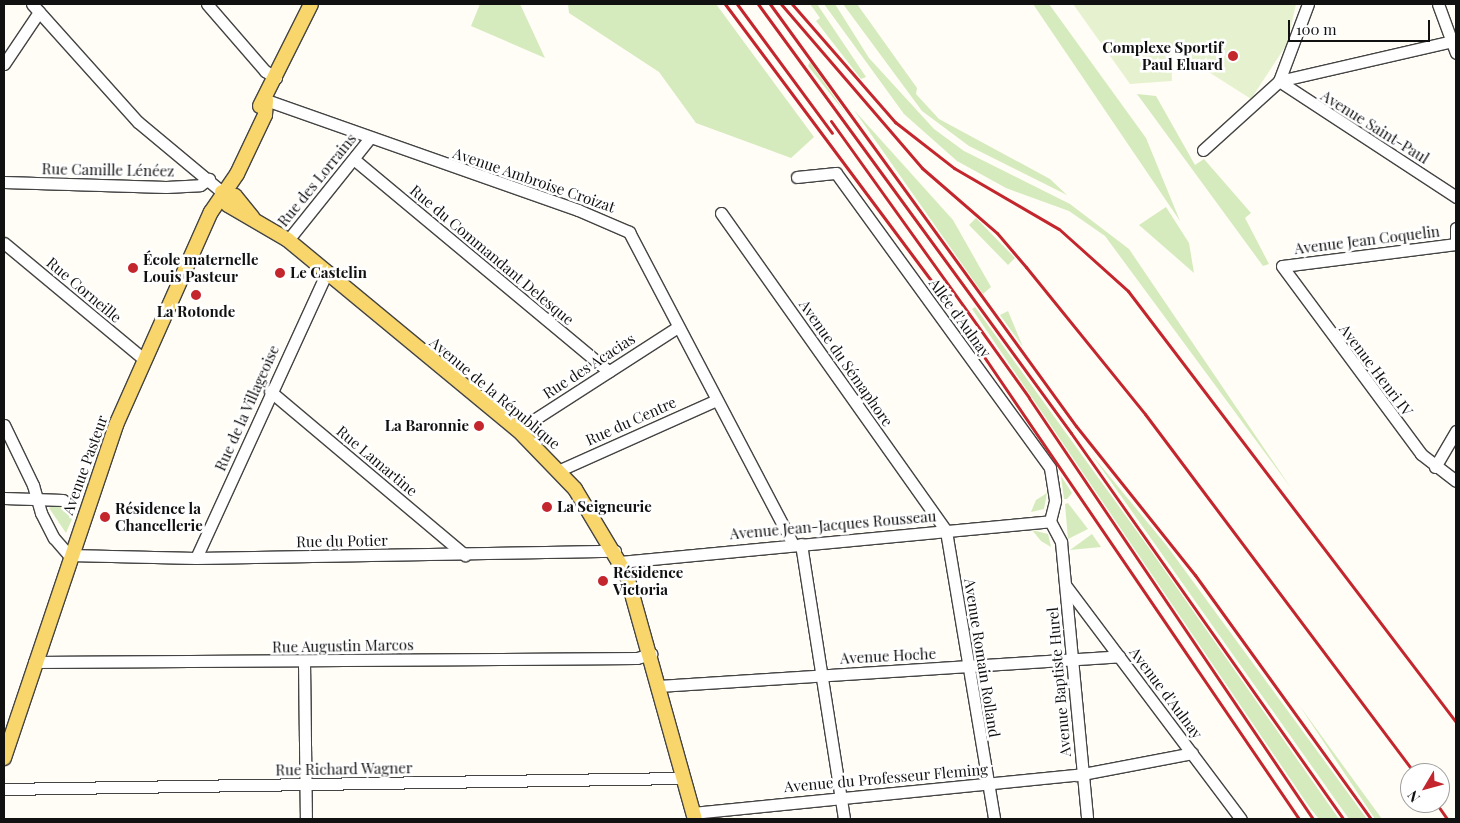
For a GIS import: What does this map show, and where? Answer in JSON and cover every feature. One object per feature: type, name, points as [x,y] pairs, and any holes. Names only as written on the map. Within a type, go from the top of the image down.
[{"type":"main road","name":"Avenue Pasteur","points":[[4,758],[69,555],[145,360],[230,180],[232,164],[266,100],[311,4]]},
{"type":"main road","name":"Avenue de la République","points":[[223,194],[235,196],[253,218],[288,240],[327,272],[518,430],[560,470],[618,556],[660,686],[694,816]]},
{"type":"street","points":[[206,4],[265,71],[276,78]]},
{"type":"street","points":[[1203,150],[1252,110],[1279,81],[1308,4]]},
{"type":"street","points":[[1438,4],[1454,40],[1456,53]]},
{"type":"street","points":[[4,64],[36,8],[138,122],[209,179],[223,194]]},
{"type":"street","points":[[1279,81],[1454,40]]},
{"type":"street","name":"Avenue Saint-Paul","points":[[1279,81],[1456,197]]},
{"type":"street","name":"Avenue Ambroise Croizat","points":[[266,100],[369,139],[619,225],[629,232],[714,401],[797,544],[822,675],[844,819]]},
{"type":"street","name":"Rue des Lorrains","points":[[288,240],[356,161],[369,139]]},
{"type":"street","name":"Rue du Commandant Delesque","points":[[356,161],[609,372]]},
{"type":"street","name":"Allée d'Aulnay","points":[[797,177],[836,173],[1050,468],[1055,501],[1050,521]]},
{"type":"street","name":"Rue Camille Lénéez","points":[[4,182],[166,187],[200,186],[209,179]]},
{"type":"street","name":"Avenue du Sémaphore","points":[[721,213],[946,531]]},
{"type":"street","points":[[1456,228],[1456,243]]},
{"type":"street","name":"Rue Corneille","points":[[4,243],[145,360]]},
{"type":"street","name":"Avenue Jean Coquelin","points":[[1282,266],[1456,243]]},
{"type":"street","name":"Avenue Henri IV","points":[[1282,266],[1390,415],[1435,468],[1456,481]]},
{"type":"street","name":"Rue de la Villageoise","points":[[196,558],[270,391],[327,272]]},
{"type":"street","name":"Rue des Acacias","points":[[518,430],[676,328]]},
{"type":"street","name":"Rue Lamartine","points":[[270,391],[465,554]]},
{"type":"street","name":"Rue du Centre","points":[[560,470],[714,401]]},
{"type":"street","points":[[4,425],[40,502],[41,513],[54,538],[69,555]]},
{"type":"street","points":[[1435,468],[1456,431]]},
{"type":"street","points":[[4,498],[40,502],[63,500]]},
{"type":"street","name":"Avenue Jean-Jacques Rousseau","points":[[618,556],[797,544],[1050,521]]},
{"type":"street","name":"Avenue Baptiste Hurel","points":[[1050,521],[1061,542],[1087,819]]},
{"type":"street","name":"Avenue Romain Rolland","points":[[946,531],[994,819]]},
{"type":"street","name":"Rue du Potier","points":[[69,555],[196,558],[465,554],[618,556]]},
{"type":"street","name":"Avenue d'Aulnay","points":[[1066,586],[1241,819]]},
{"type":"street","name":"Rue Augustin Marcos","points":[[34,662],[637,658],[650,654]]},
{"type":"street","name":"Avenue Hoche","points":[[660,686],[1071,661],[1119,656]]},
{"type":"street","points":[[304,661],[306,819]]},
{"type":"street","name":"Avenue du Professeur Fleming","points":[[694,816],[841,798],[1082,774],[1192,753]]},
{"type":"street","name":"Rue Richard Wagner","points":[[4,789],[684,778]]},
{"type":"green space","points":[[480,4],[520,4],[545,58],[471,26]]},
{"type":"green space","points":[[568,4],[716,4],[814,137],[791,158],[696,123],[659,72],[569,13]]},
{"type":"green space","points":[[810,4],[817,4],[866,77],[861,79],[816,21],[820,18]]},
{"type":"green space","points":[[824,4],[835,4],[869,58],[934,129],[964,151],[1070,204],[1129,249],[1291,488],[1105,236],[1069,211],[1006,188],[957,161],[904,114]]},
{"type":"green space","points":[[843,4],[857,4],[917,88],[916,94],[939,119],[1050,179],[1067,195],[969,146],[922,111]]},
{"type":"green space","points":[[1033,4],[1049,4],[1146,138],[1180,221]]},
{"type":"green space","name":"Complexe Sportif Paul Eluard","points":[[1073,4],[1296,4],[1287,44],[1251,99],[1171,48],[1172,81],[1130,84]]},
{"type":"green space","points":[[810,62],[847,115],[808,66]]},
{"type":"green space","points":[[1137,94],[1156,96],[1195,165],[1204,159],[1251,213],[1245,218],[1269,264],[1263,266]]},
{"type":"green space","points":[[854,110],[953,220],[991,287],[983,294]]},
{"type":"green space","points":[[1166,207],[1189,243],[1194,273],[1139,225]]},
{"type":"green space","points":[[976,218],[1015,258],[1008,265],[969,225]]},
{"type":"green space","points":[[975,307],[1149,548],[1339,819],[1319,819],[1310,808],[972,309]]},
{"type":"green space","points":[[1008,311],[1023,347],[1000,315]]},
{"type":"green space","points":[[1092,455],[1167,546],[1367,819],[1349,819]]},
{"type":"green space","points":[[1061,476],[1072,493],[1067,499],[1064,499]]},
{"type":"green space","points":[[1047,493],[1044,509],[1031,512],[1036,500]]},
{"type":"green space","points":[[68,499],[79,503],[66,533],[49,508]]},
{"type":"green space","points":[[1068,503],[1088,529],[1068,539],[1065,504]]},
{"type":"green space","points":[[1032,530],[1048,534],[1051,547],[1041,541]]},
{"type":"green space","points":[[1092,534],[1101,547],[1070,550]]},
{"type":"green space","points":[[1299,705],[1382,819],[1375,819]]},
{"type":"railway","points":[[725,4],[944,298],[1299,819]]},
{"type":"railway","points":[[737,4],[832,133]]},
{"type":"railway","points":[[758,4],[1071,433],[1343,819]]},
{"type":"railway","points":[[770,4],[1076,426],[1195,575],[1371,819]]},
{"type":"railway","points":[[781,4],[922,168],[997,233],[1026,267],[1145,414],[1407,763]]},
{"type":"railway","points":[[792,4],[895,122],[954,168],[1059,229],[1128,291],[1456,722]]},
{"type":"railway","points":[[831,121],[1029,398],[1313,819]]},
{"type":"railway","points":[[1443,813],[1447,819]]},
{"type":"place","name":"Complexe Sportif Paul Eluard","points":[[1233,56]]},
{"type":"place","name":"École maternelle Louis Pasteur","points":[[133,268]]},
{"type":"place","name":"Le Castelin","points":[[280,273]]},
{"type":"place","name":"La Rotonde","points":[[196,295]]},
{"type":"place","name":"La Baronnie","points":[[479,426]]},
{"type":"place","name":"La Seigneurie","points":[[547,507]]},
{"type":"place","name":"Résidence la Chancellerie","points":[[105,517]]},
{"type":"place","name":"Résidence Victoria","points":[[603,581]]}]
